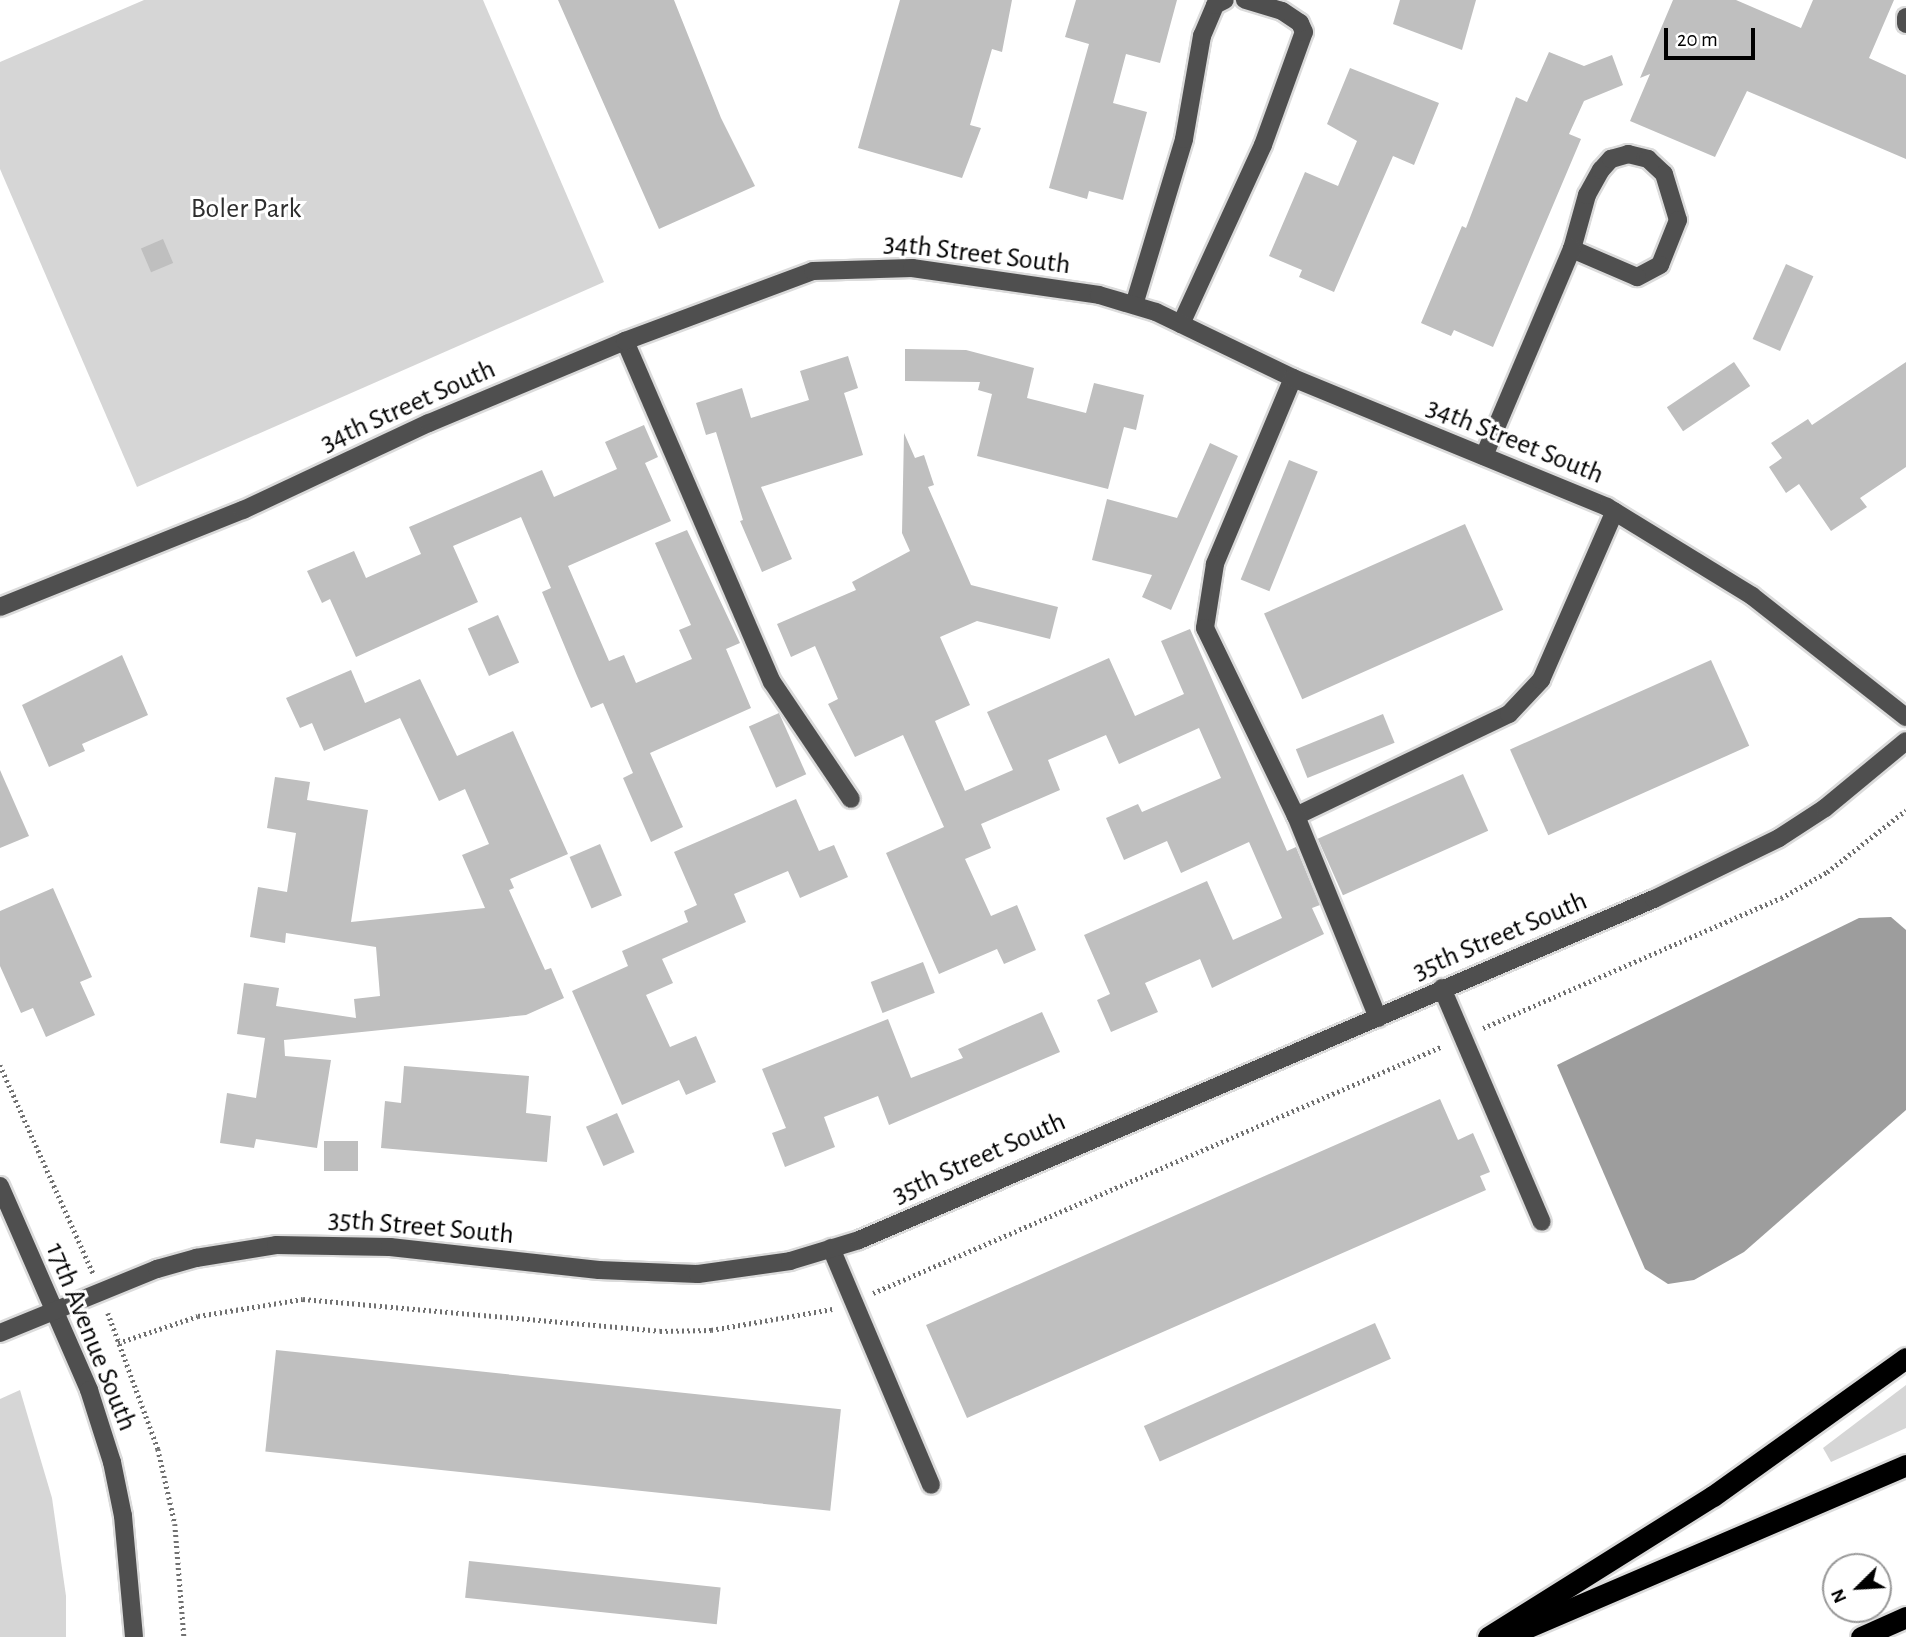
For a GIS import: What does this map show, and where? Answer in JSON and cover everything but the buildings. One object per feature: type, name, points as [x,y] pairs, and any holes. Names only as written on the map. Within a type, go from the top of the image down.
[{"type":"highway","points":[[1488,1637],[1713,1496],[1906,1358]]},
{"type":"highway","points":[[1505,1637],[1906,1465]]},
{"type":"highway","points":[[1861,1637],[1906,1617]]},
{"type":"street","points":[[1134,305],[1184,139],[1202,36],[1215,5],[1225,0]]},
{"type":"street","points":[[1181,324],[1263,145],[1304,32],[1300,23],[1282,11],[1245,0]]},
{"type":"street","points":[[1906,17],[1906,24]]},
{"type":"street","points":[[1484,456],[1572,249],[1587,195],[1611,159],[1628,154],[1648,159],[1664,174],[1678,220],[1660,265],[1637,277],[1572,249]]},
{"type":"street","name":"34th Street South","points":[[0,607],[243,510],[429,423],[625,341],[822,268],[912,268],[1100,295],[1134,305],[1181,324],[1293,378],[1615,512],[1752,596],[1906,718]]},
{"type":"street","points":[[625,341],[772,682],[851,799]]},
{"type":"street","points":[[1293,378],[1216,564],[1205,628],[1296,817],[1378,1018]]},
{"type":"street","points":[[1296,817],[1509,714],[1541,680],[1615,512]]},
{"type":"street","name":"35th Street South","points":[[0,1333],[100,1289],[195,1258],[276,1245],[353,1245],[599,1270],[698,1274],[790,1261],[831,1248],[1378,1018],[1739,859],[1825,808],[1906,741]]},
{"type":"street","points":[[1441,988],[1542,1222]]},
{"type":"street","name":"17th Avenue South","points":[[0,1186],[89,1390],[112,1462],[123,1516],[134,1637]]},
{"type":"street","points":[[831,1248],[931,1485]]},
{"type":"path","points":[[0,1065],[100,1289],[158,1449],[175,1524],[184,1637]]},
{"type":"green space","name":"Boler Park","points":[[144,0],[483,0],[604,282],[137,487],[0,169],[0,62]]},
{"type":"green space","points":[[1906,1385],[1906,1428],[1831,1462],[1823,1448]]},
{"type":"green space","points":[[20,1390],[52,1498],[66,1596],[66,1637],[0,1637],[0,1399]]},
{"type":"shaded area","points":[[1891,917],[1906,930],[1906,1110],[1744,1252],[1694,1280],[1668,1284],[1645,1269],[1557,1065],[1859,918]]}]
